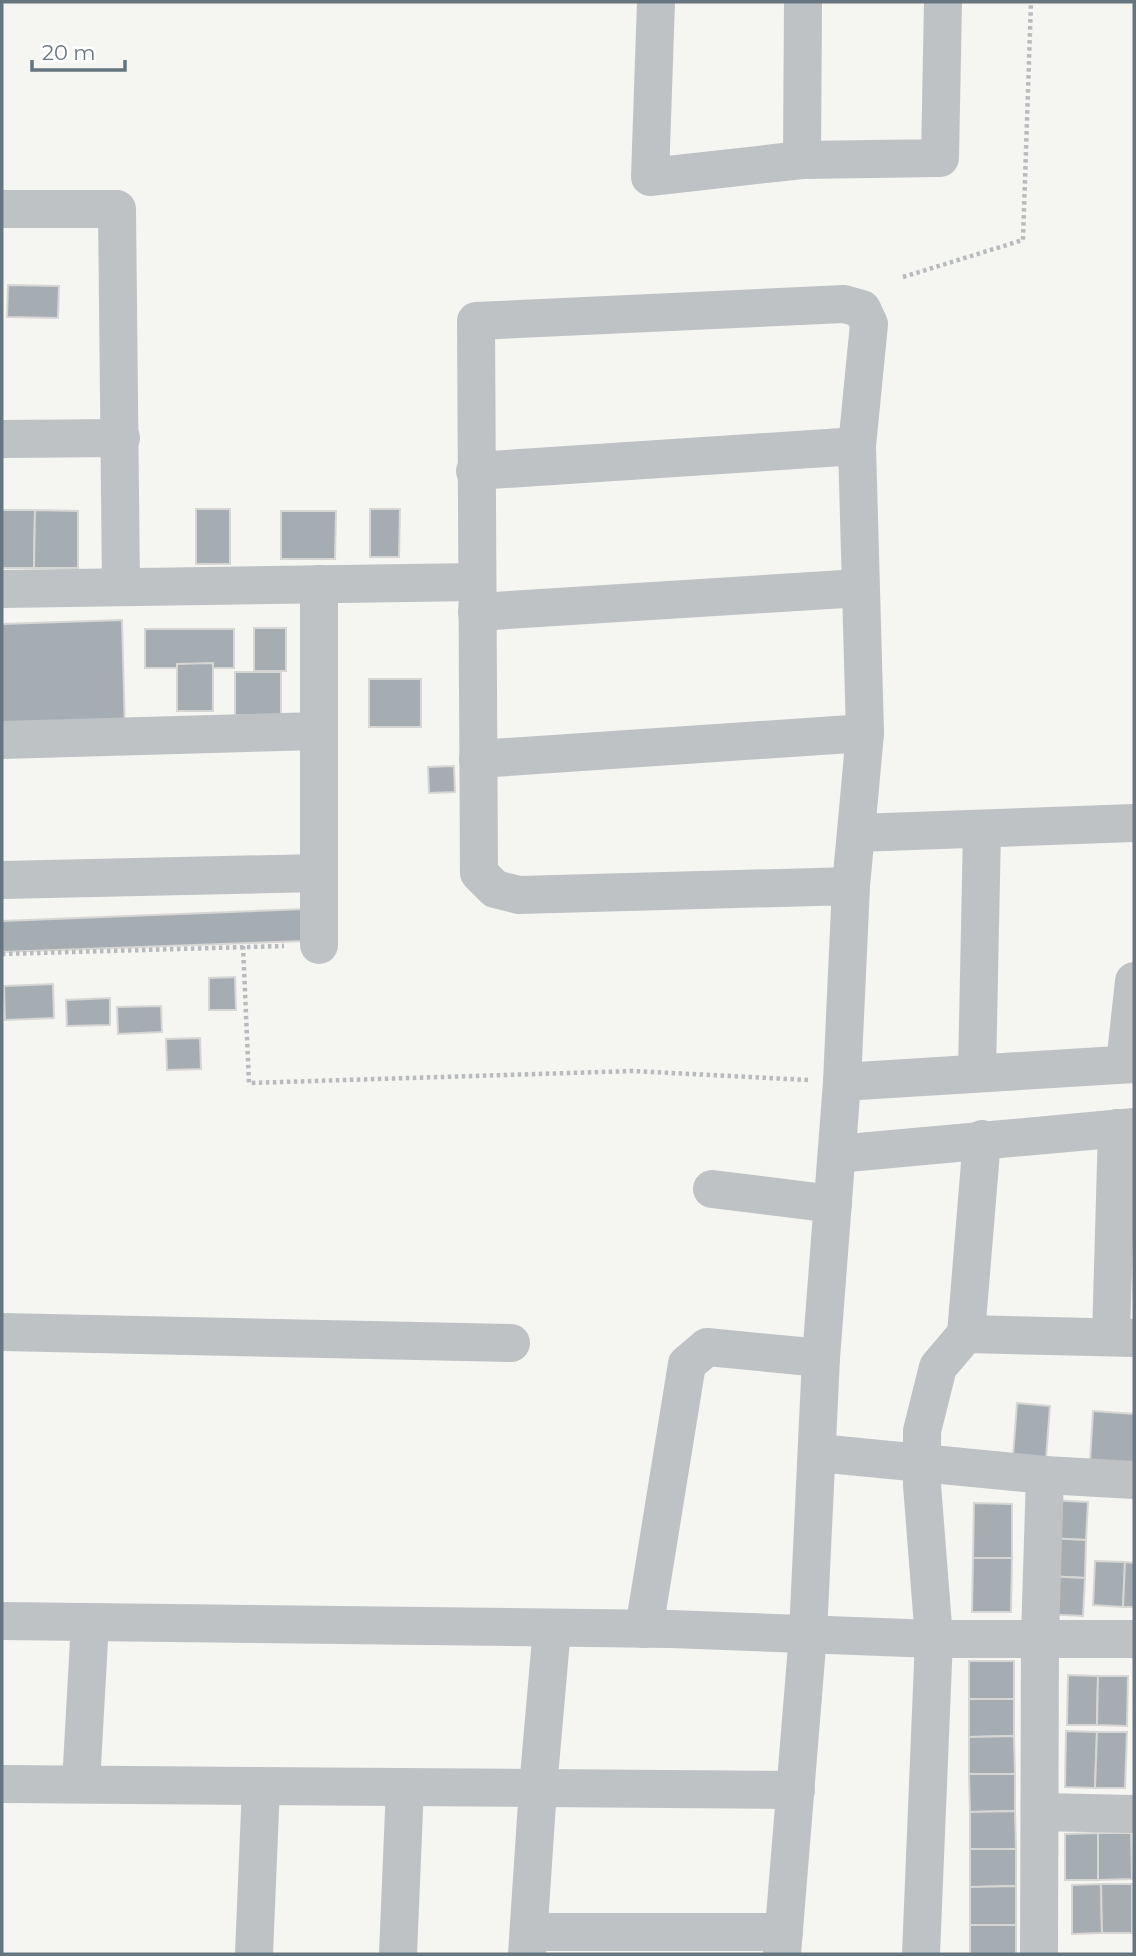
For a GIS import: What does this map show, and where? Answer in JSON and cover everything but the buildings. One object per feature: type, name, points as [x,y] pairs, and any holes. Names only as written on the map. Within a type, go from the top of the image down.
[{"type":"street","points":[[656,2],[650,177],[802,160],[940,158],[943,2]]},
{"type":"street","points":[[802,160],[803,2]]},
{"type":"street","points":[[2,209],[117,209],[121,587]]},
{"type":"street","points":[[552,1628],[538,1788],[529,1943],[783,1943],[808,1634],[821,1358],[842,1082],[851,886],[865,733],[857,446],[869,324],[862,309],[844,304],[475,321],[479,873],[495,889],[519,895],[851,886]]},
{"type":"street","points":[[2,439],[121,438]]},
{"type":"street","points":[[475,471],[857,446]]},
{"type":"street","points":[[319,584],[319,945]]},
{"type":"street","points":[[2,589],[319,584],[476,597],[860,588]]},
{"type":"street","points":[[2,740],[318,731]]},
{"type":"street","points":[[478,759],[865,733]]},
{"type":"street","points":[[856,833],[1134,823]]},
{"type":"street","points":[[977,1073],[982,830]]},
{"type":"street","points":[[2,880],[318,873]]},
{"type":"street","points":[[842,1082],[1130,1064],[1134,981]]},
{"type":"street","points":[[837,1154],[1126,1127],[1122,1337],[966,1334]]},
{"type":"street","points":[[921,1954],[934,1639],[922,1431],[938,1367],[966,1334],[982,1139]]},
{"type":"street","points":[[712,1189],[833,1205]]},
{"type":"street","points":[[2,1332],[511,1343]]},
{"type":"street","points":[[645,1629],[687,1364],[707,1347],[821,1358]]},
{"type":"street","points":[[818,1453],[1045,1475],[1134,1480]]},
{"type":"street","points":[[1039,1954],[1040,1637],[1045,1475]]},
{"type":"street","points":[[2,1622],[645,1629],[934,1639],[1134,1639]]},
{"type":"street","points":[[81,1784],[90,1622]]},
{"type":"street","points":[[2,1784],[796,1790]]},
{"type":"street","points":[[254,1954],[261,1786]]},
{"type":"street","points":[[398,1954],[405,1787]]},
{"type":"street","points":[[1040,1812],[1134,1814]]},
{"type":"path","points":[[903,277],[1023,240],[1031,2]]},
{"type":"path","points":[[2,954],[319,945]]},
{"type":"path","points":[[243,946],[249,1083],[633,1071],[842,1082]]}]
